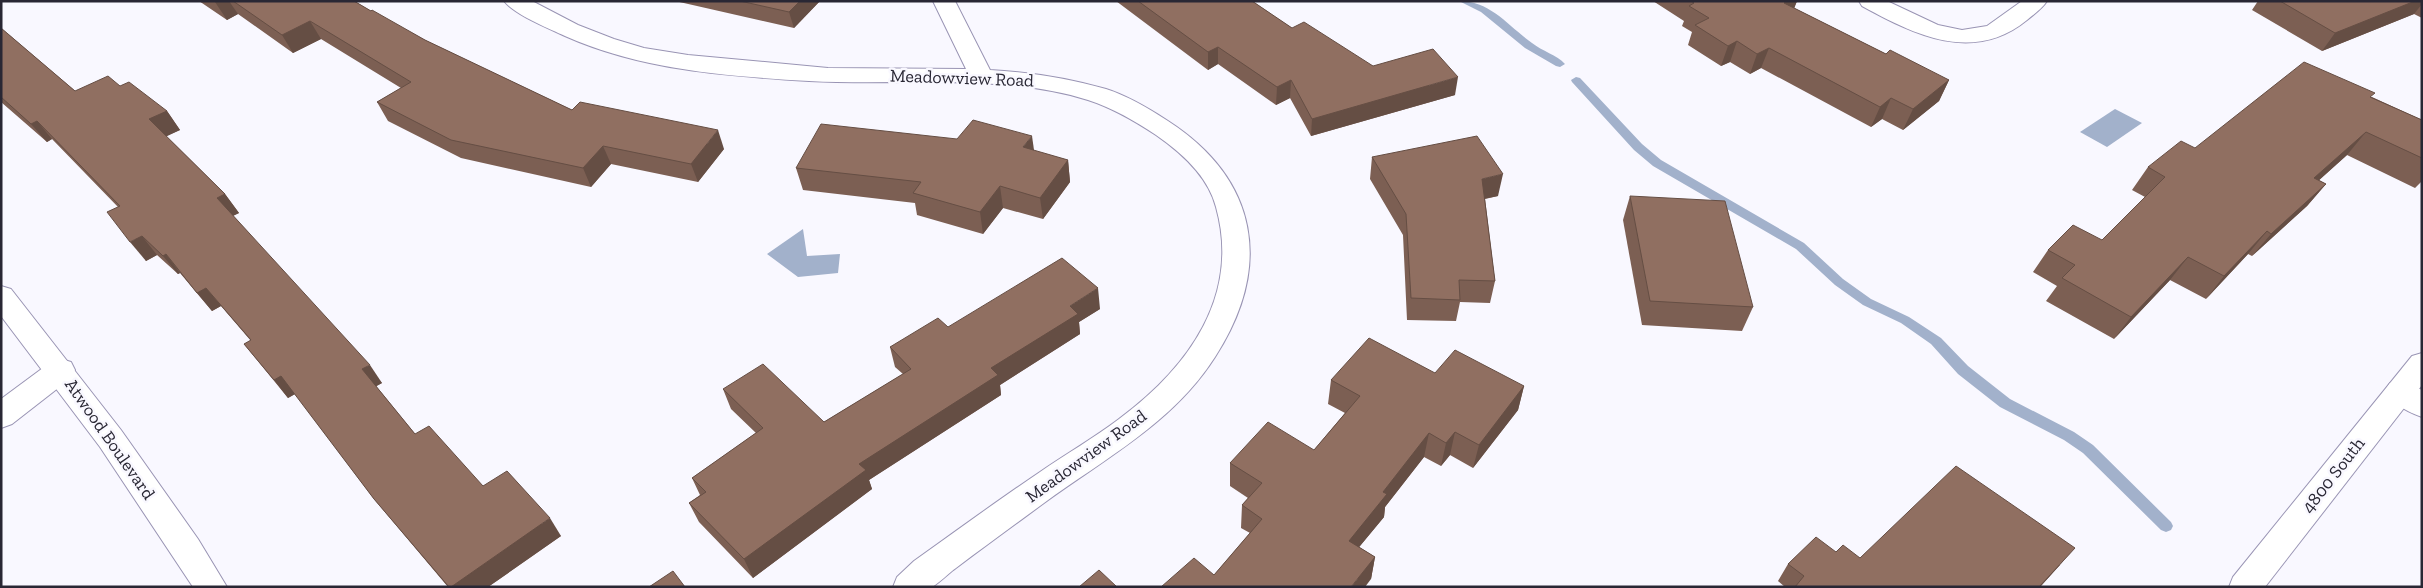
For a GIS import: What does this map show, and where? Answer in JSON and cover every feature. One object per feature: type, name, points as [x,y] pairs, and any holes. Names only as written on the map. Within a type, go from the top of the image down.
[{"type":"street","name":"Meadowview Road","points":[[515,1],[566,29],[621,51],[666,59],[765,71],[855,76],[982,76],[1033,79],[1071,86],[1114,99],[1162,126],[1196,154],[1223,188],[1236,226],[1238,266],[1232,298],[1213,340],[1182,381],[1141,418],[926,571],[910,587]]},
{"type":"street","points":[[944,1],[982,76]]},
{"type":"street","points":[[1870,1],[1916,25],[1945,34],[1974,36],[1996,30],[2036,1]]},
{"type":"street","name":"Atwood Boulevard","points":[[1,296],[61,370],[128,462],[211,587]]},
{"type":"street","name":"4800 South","points":[[2246,587],[2411,398],[2422,364]]},
{"type":"street","points":[[1,416],[61,370]]},
{"type":"water","points":[[2115,109],[2142,123],[2107,147],[2080,132]]},
{"type":"water","points":[[803,229],[807,256],[840,254],[838,273],[798,277],[767,254]]},
{"type":"building","points":[[233,1],[354,1],[425,40],[572,110],[580,102],[718,130],[691,164],[603,146],[583,168],[451,140],[377,102],[411,82],[310,21],[282,35]]},
{"type":"building","points":[[740,1],[800,1],[789,12]]},
{"type":"building","points":[[1138,1],[1252,1],[1292,28],[1304,22],[1373,66],[1433,49],[1458,77],[1312,119],[1291,80],[1277,87],[1218,47],[1208,52]]},
{"type":"building","points":[[1691,1],[1787,1],[1784,3],[1886,54],[1890,50],[1949,80],[1913,109],[1891,98],[1880,107],[1769,48],[1757,54],[1737,41],[1728,46],[1695,25],[1709,18],[1689,6],[1694,3]]},
{"type":"building","points":[[2280,1],[2415,1],[2335,33]]},
{"type":"building","points":[[1,28],[75,91],[108,76],[120,86],[129,82],[167,111],[149,119],[225,194],[217,198],[370,365],[362,369],[415,434],[429,426],[483,486],[507,471],[550,518],[449,587],[374,499],[281,376],[274,380],[244,344],[251,340],[206,288],[197,293],[166,254],[163,256],[142,236],[130,242],[107,212],[120,206],[37,121],[31,124],[1,97]]},
{"type":"building","points":[[2304,62],[2375,93],[2370,97],[2422,120],[2422,158],[2366,132],[2314,178],[2326,184],[2271,234],[2267,231],[2224,276],[2188,257],[2131,317],[2062,278],[2075,265],[2048,250],[2073,225],[2102,240],[2165,177],[2148,167],[2181,141],[2195,148]]},
{"type":"building","points":[[973,120],[1032,136],[1023,147],[1068,160],[1040,198],[1000,186],[980,212],[913,193],[921,182],[796,168],[821,124],[957,139]]},
{"type":"building","points":[[1477,136],[1503,174],[1482,179],[1495,281],[1459,280],[1460,300],[1411,298],[1406,214],[1372,157]]},
{"type":"building","points":[[1630,196],[1725,201],[1753,307],[1650,301]]},
{"type":"building","points":[[1062,258],[1098,288],[1070,306],[1078,314],[991,368],[998,375],[859,464],[866,470],[744,559],[689,503],[706,492],[692,478],[763,428],[723,389],[763,364],[824,422],[911,369],[890,347],[938,318],[948,327]]},
{"type":"building","points":[[1369,338],[1435,373],[1455,350],[1524,386],[1479,445],[1455,432],[1446,443],[1429,433],[1383,492],[1387,494],[1349,541],[1375,557],[1351,587],[1161,587],[1194,558],[1214,575],[1262,519],[1242,505],[1262,483],[1230,463],[1268,422],[1314,450],[1360,396],[1331,380]]},
{"type":"building","points":[[1956,466],[2075,548],[2039,587],[1795,587],[1804,576],[1788,564],[1816,537],[1836,552],[1843,545],[1860,558]]},
{"type":"building","points":[[1099,570],[1117,587],[1079,587]]},
{"type":"building","points":[[673,571],[685,587],[649,587]]},
{"type":"waterway","points":[[1464,1],[1485,10],[1529,46],[1560,64]]},
{"type":"waterway","points":[[1576,80],[1638,147],[1657,163],[1800,246],[1839,282],[1867,302],[1905,320],[1936,341],[1963,370],[2005,403],[2069,436],[2088,449],[2166,526]]}]
